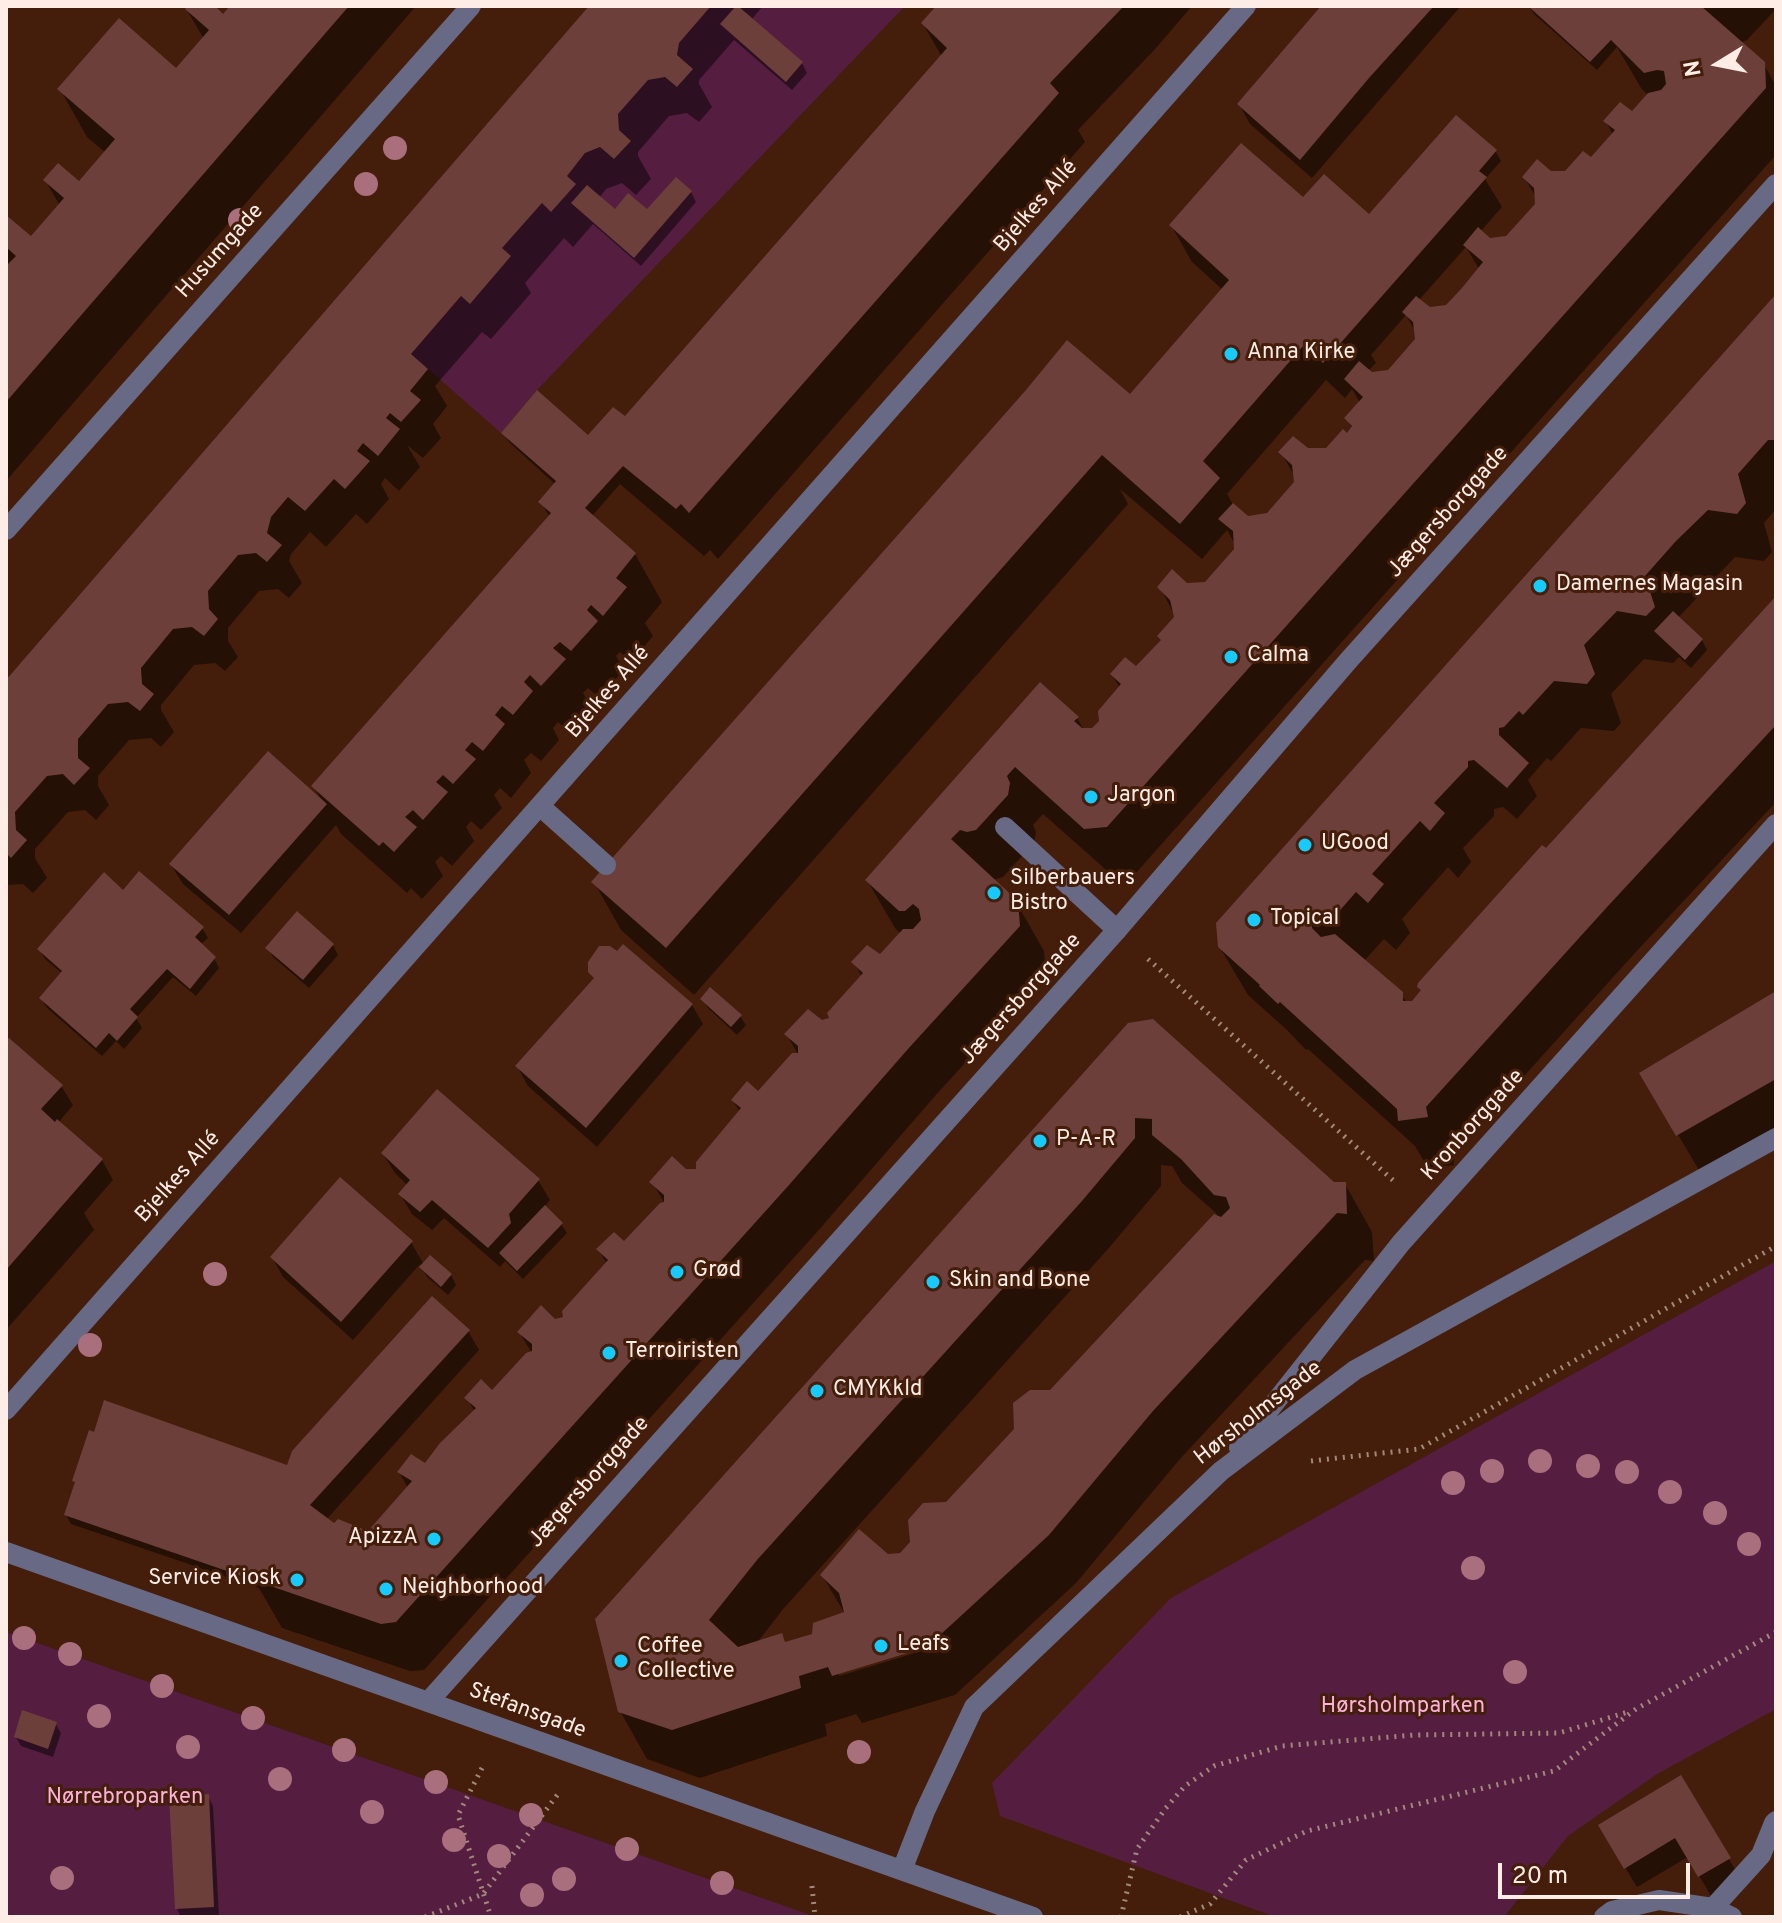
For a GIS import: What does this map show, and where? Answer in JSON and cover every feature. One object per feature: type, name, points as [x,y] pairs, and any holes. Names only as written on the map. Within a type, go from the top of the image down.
[{"type":"street","name":"Husumgade","points":[[6,530],[471,6]]},
{"type":"street","name":"Bjelkes Allé","points":[[6,1410],[1246,6]]},
{"type":"street","name":"Jægersborggade","points":[[428,1702],[1117,930],[1348,661],[1776,184]]},
{"type":"street","points":[[541,807],[606,865]]},
{"type":"street","name":"Kronborggade","points":[[1221,1471],[1401,1243],[1776,824]]},
{"type":"street","points":[[1005,827],[1117,930]]},
{"type":"street","name":"Hørsholmsgade","points":[[902,1870],[925,1811],[974,1707],[1221,1471],[1355,1370],[1776,1138]]},
{"type":"street","name":"Stefansgade","points":[[6,1552],[1033,1917]]},
{"type":"street","points":[[1713,1908],[1761,1855],[1776,1821]]},
{"type":"street","points":[[1604,1917],[1612,1911],[1659,1900],[1713,1908],[1732,1917]]},
{"type":"path","points":[[1117,930],[1429,1213]]},
{"type":"path","points":[[1297,1462],[1419,1449],[1776,1246]]},
{"type":"path","points":[[1180,1917],[1210,1904],[1246,1860],[1307,1831],[1554,1771],[1636,1709],[1776,1632]]},
{"type":"path","points":[[1121,1917],[1137,1849],[1185,1786],[1214,1766],[1282,1746],[1414,1735],[1559,1733],[1636,1709]]},
{"type":"path","points":[[491,1917],[458,1815],[502,1728]]},
{"type":"path","points":[[425,1917],[483,1894],[585,1758]]},
{"type":"green space","points":[[711,6],[905,6],[537,390],[501,433],[411,354],[461,296],[470,304],[511,256],[502,248],[542,203],[575,183],[567,176],[585,153],[600,147],[614,159],[631,141],[619,130],[618,114],[648,80],[665,77],[678,87],[692,69],[677,55],[679,43]]},
{"type":"green space","name":"Hørsholmparken","points":[[1776,1261],[1776,1709],[1657,1774],[1568,1836],[1504,1917],[1275,1917],[1000,1816],[992,1783],[1171,1598]]},
{"type":"green space","name":"Nørrebroparken","points":[[6,1632],[816,1917],[6,1917]]},
{"type":"building","points":[[188,6],[215,6],[223,14],[230,6],[349,6],[6,402],[6,266],[16,256],[6,247],[6,215],[31,236],[64,198],[43,180],[58,163],[79,181],[115,139],[57,89],[119,18],[176,68],[209,30],[185,9]]},
{"type":"building","points":[[589,6],[711,6],[679,43],[677,55],[693,69],[677,87],[665,77],[648,80],[618,114],[619,130],[631,141],[614,159],[600,147],[585,153],[567,176],[576,184],[551,212],[542,203],[502,248],[511,256],[470,304],[461,296],[411,354],[428,369],[410,391],[421,400],[401,422],[390,413],[386,418],[400,429],[378,456],[363,443],[357,451],[370,461],[345,489],[334,479],[305,511],[288,497],[271,517],[267,533],[282,545],[267,562],[256,553],[238,555],[208,591],[209,609],[218,619],[204,636],[192,627],[173,629],[141,668],[142,684],[154,694],[140,711],[128,702],[108,704],[78,739],[78,758],[90,768],[74,785],[63,774],[47,776],[15,812],[16,830],[27,840],[11,858],[6,853],[6,680]]},
{"type":"building","points":[[736,6],[803,62],[786,82],[720,24]]},
{"type":"building","points":[[936,6],[1124,6],[1050,83],[1059,93],[689,513],[681,504],[676,509],[623,466],[585,508],[636,553],[616,578],[627,587],[603,616],[591,605],[587,610],[598,621],[571,651],[560,642],[553,648],[566,659],[541,686],[530,675],[524,682],[533,691],[513,715],[502,706],[495,715],[505,724],[483,751],[472,742],[465,750],[476,759],[453,784],[443,775],[436,782],[448,792],[423,820],[413,810],[405,817],[417,827],[394,852],[383,842],[379,846],[311,786],[551,513],[538,502],[556,481],[501,433],[537,390],[588,435],[613,407],[625,416],[947,48],[921,23]]},
{"type":"building","points":[[1321,6],[1434,6],[1300,160],[1237,104]]},
{"type":"building","points":[[1528,6],[1701,6],[1765,62],[1766,88],[1107,827],[1084,829],[1015,767],[1007,776],[1010,783],[1008,795],[976,830],[960,830],[951,839],[1018,901],[1020,926],[396,1622],[381,1624],[64,1515],[89,1430],[94,1432],[104,1400],[287,1465],[292,1451],[432,1296],[470,1330],[310,1505],[334,1523],[338,1519],[368,1531],[412,1481],[397,1472],[411,1454],[425,1463],[440,1443],[476,1408],[464,1398],[481,1379],[492,1390],[526,1353],[532,1351],[532,1344],[517,1332],[541,1305],[555,1319],[563,1317],[562,1311],[608,1260],[596,1249],[614,1232],[624,1241],[664,1202],[664,1195],[649,1182],[672,1156],[686,1169],[696,1169],[696,1162],[741,1108],[731,1100],[747,1081],[758,1091],[792,1053],[798,1053],[798,1046],[784,1034],[808,1009],[822,1020],[829,1018],[827,1013],[863,973],[851,962],[867,945],[880,954],[903,929],[913,929],[921,920],[919,909],[913,904],[905,911],[899,911],[865,880],[1040,682],[1079,717],[1074,721],[1082,728],[1092,728],[1099,721],[1098,711],[1121,684],[1110,674],[1125,657],[1136,666],[1161,640],[1157,636],[1174,617],[1170,600],[1157,587],[1172,569],[1187,583],[1205,582],[1234,549],[1233,531],[1218,519],[1233,503],[1248,516],[1267,513],[1294,482],[1292,465],[1278,452],[1293,436],[1308,448],[1326,448],[1343,429],[1347,433],[1352,426],[1344,418],[1363,397],[1344,379],[1359,361],[1372,372],[1388,370],[1415,339],[1413,322],[1402,312],[1416,296],[1430,307],[1446,305],[1462,288],[1483,262],[1463,245],[1478,227],[1490,238],[1506,236],[1535,204],[1534,188],[1522,177],[1537,159],[1551,171],[1565,171],[1583,151],[1591,157],[1615,130],[1603,121],[1620,102],[1632,111],[1648,93],[1661,90],[1666,84],[1664,71],[1644,73],[1611,40],[1590,62]]},
{"type":"building","points":[[1456,115],[1497,150],[1479,171],[1487,177],[1323,363],[1304,345],[1203,461],[1220,478],[1180,524],[1102,455],[666,948],[591,882],[1067,340],[1130,394],[1229,280],[1169,225],[1241,143],[1303,197],[1324,174],[1369,214]]},
{"type":"building","points":[[676,177],[692,191],[634,258],[571,203],[587,185],[615,209],[628,193],[647,209]]},
{"type":"building","points":[[1776,294],[1776,440],[1768,440],[1738,474],[1746,503],[1737,514],[1708,510],[1645,576],[1655,607],[1646,616],[1617,611],[1584,645],[1595,674],[1587,684],[1554,681],[1523,715],[1519,711],[1504,727],[1499,728],[1499,735],[1529,763],[1507,788],[1474,760],[1468,761],[1468,767],[1434,803],[1445,813],[1430,831],[1420,821],[1372,874],[1384,884],[1368,903],[1356,892],[1335,916],[1311,918],[1312,928],[1321,937],[1335,934],[1403,992],[1403,1001],[1412,1001],[1421,990],[1417,987],[1418,983],[1542,845],[1546,848],[1776,596],[1776,725],[1426,1107],[1428,1117],[1398,1121],[1397,1109],[1218,947],[1216,923]]},
{"type":"building","points":[[1673,611],[1703,639],[1685,660],[1654,631]]},
{"type":"building","points":[[268,751],[327,804],[229,915],[169,864]]},
{"type":"building","points":[[139,871],[204,927],[195,937],[216,957],[190,989],[167,969],[130,1009],[138,1017],[117,1041],[109,1033],[96,1048],[39,998],[62,971],[37,949],[104,872],[123,890]]},
{"type":"building","points":[[297,911],[334,944],[303,980],[265,948]]},
{"type":"building","points":[[623,944],[693,1004],[586,1128],[515,1066],[594,978],[588,972],[588,962],[599,946],[610,946],[617,951]]},
{"type":"building","points":[[710,987],[742,1015],[731,1027],[700,999]]},
{"type":"building","points":[[1776,991],[1776,1079],[1676,1136],[1639,1073]]},
{"type":"building","points":[[1153,1019],[1334,1182],[1346,1182],[1347,1214],[1337,1213],[1153,1411],[1049,1535],[927,1647],[832,1676],[828,1667],[799,1676],[801,1688],[672,1730],[618,1712],[595,1619],[1128,1023]],"holes":[[[1135,1118],[1152,1119],[1152,1135],[1181,1159],[1214,1195],[1226,1197],[1230,1208],[1221,1217],[1214,1214],[1050,1390],[1030,1390],[1013,1403],[1014,1429],[946,1502],[923,1503],[908,1520],[910,1542],[900,1553],[888,1554],[859,1529],[820,1575],[839,1593],[844,1612],[813,1623],[812,1634],[785,1642],[782,1633],[738,1647],[709,1620],[757,1560],[1082,1201],[1135,1138]]]},
{"type":"building","points":[[9,1038],[63,1085],[41,1109],[103,1159],[6,1270],[6,1041]]},
{"type":"building","points":[[437,1089],[540,1179],[509,1214],[511,1223],[488,1248],[432,1200],[420,1212],[398,1194],[410,1180],[381,1153]]},
{"type":"building","points":[[340,1177],[413,1241],[341,1322],[270,1257]]},
{"type":"building","points":[[545,1205],[563,1223],[517,1271],[499,1253]]},
{"type":"building","points":[[430,1255],[452,1274],[441,1287],[419,1267]]},
{"type":"building","points":[[22,1710],[57,1722],[48,1749],[14,1737]]},
{"type":"building","points":[[1681,1775],[1731,1858],[1698,1877],[1675,1838],[1624,1869],[1598,1825]]},
{"type":"building","points":[[209,1794],[214,1907],[175,1909],[169,1796]]},
{"type":"place","name":"Anna Kirke","points":[[1231,354]]},
{"type":"place","name":"Damernes Magasin","points":[[1540,586]]},
{"type":"place","name":"Calma","points":[[1231,657]]},
{"type":"place","name":"Jargon","points":[[1091,797]]},
{"type":"place","name":"UGood","points":[[1305,845]]},
{"type":"place","name":"Silberbauers Bistro","points":[[994,893]]},
{"type":"place","name":"Topical","points":[[1254,920]]},
{"type":"place","name":"P-A-R","points":[[1040,1141]]},
{"type":"place","name":"Grød","points":[[677,1272]]},
{"type":"place","name":"Skin and Bone","points":[[933,1282]]},
{"type":"place","name":"Terroiristen","points":[[609,1353]]},
{"type":"place","name":"CMYKkld","points":[[817,1391]]},
{"type":"place","name":"ApizzA","points":[[434,1539]]},
{"type":"place","name":"Service Kiosk","points":[[297,1580]]},
{"type":"place","name":"Neighborhood","points":[[386,1589]]},
{"type":"place","name":"Leafs","points":[[881,1646]]},
{"type":"place","name":"Coffee Collective","points":[[621,1661]]}]
